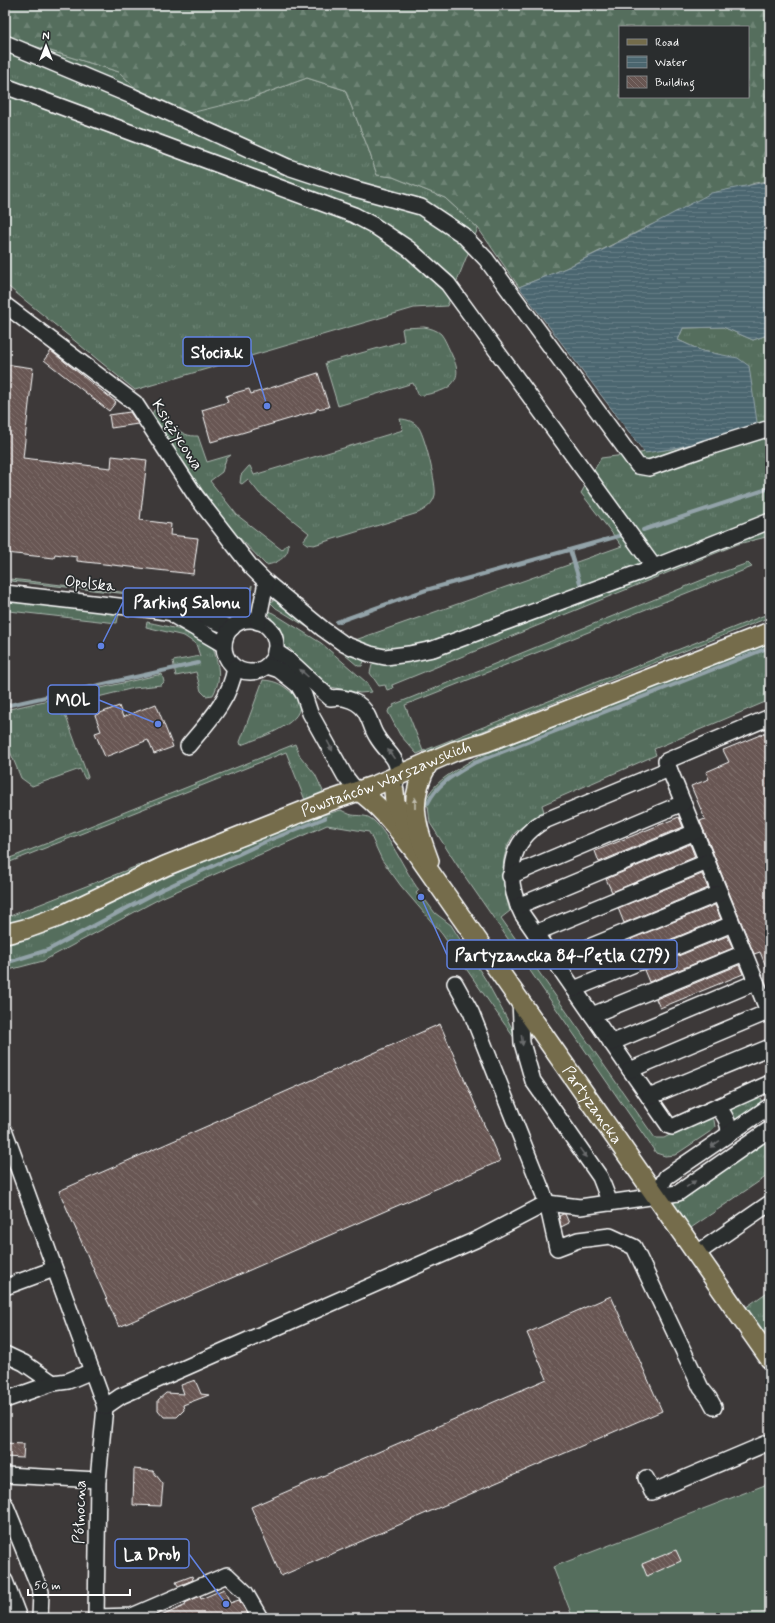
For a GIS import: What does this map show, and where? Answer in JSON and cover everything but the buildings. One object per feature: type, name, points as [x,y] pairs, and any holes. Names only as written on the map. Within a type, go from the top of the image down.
[{"type":"main road","name":"Powstańców Warszawskich","points":[[5,934],[25,929],[58,917],[165,866],[323,804],[359,791],[395,784],[429,762],[455,751],[486,742],[770,632]]},
{"type":"main road","points":[[429,762],[424,770],[414,802],[419,830],[436,881]]},
{"type":"main road","name":"Partyzancka","points":[[395,784],[395,802],[410,834],[415,851]]},
{"type":"main road","name":"Partyzancka","points":[[359,791],[370,798],[388,817],[415,851],[655,1197],[770,1359]]},
{"type":"street","points":[[5,43],[134,97],[288,167],[352,188],[421,207],[446,222],[463,235],[486,260],[638,466],[649,468],[770,428]]},
{"type":"street","points":[[5,86],[354,215],[373,225],[409,249],[448,284],[654,567]]},
{"type":"street","name":"Księżycowa","points":[[5,305],[135,403],[196,495],[251,567],[266,582],[323,629],[344,644],[370,654],[385,657],[409,654],[433,648],[654,567],[770,521]]},
{"type":"street","points":[[258,622],[266,582]]},
{"type":"street","name":"Opolska","points":[[5,593],[206,618],[232,628]]},
{"type":"street","name":"Opolska","points":[[170,614],[224,645]]},
{"type":"street","points":[[244,621],[258,622],[270,630],[274,636],[274,656],[266,666],[254,672],[241,671],[235,668],[226,658],[224,645],[225,639],[232,628],[244,621]]},
{"type":"street","points":[[275,651],[290,661],[330,698],[346,699],[353,701],[362,707],[377,738],[392,754],[395,761],[395,784]]},
{"type":"street","points":[[266,666],[279,670],[298,685],[304,695],[310,712],[345,776],[359,791]]},
{"type":"street","points":[[188,746],[219,709],[230,689],[235,668]]},
{"type":"street","points":[[630,1070],[769,1014],[666,761],[770,717]]},
{"type":"street","points":[[669,769],[544,821],[532,829],[520,842],[511,867],[510,876],[513,892],[518,906],[535,933],[669,1126],[672,1127],[770,1083]]},
{"type":"street","points":[[510,876],[683,803]]},
{"type":"street","points":[[518,906],[695,832]]},
{"type":"street","points":[[535,933],[707,862]]},
{"type":"street","points":[[555,961],[720,893]]},
{"type":"street","points":[[574,989],[732,924]]},
{"type":"street","points":[[592,1015],[744,953]]},
{"type":"street","points":[[612,1043],[756,982]]},
{"type":"street","points":[[455,983],[471,1012],[547,1204],[557,1248],[578,1240],[610,1236],[634,1248],[701,1388],[714,1407]]},
{"type":"street","points":[[520,1001],[522,1043],[533,1080],[600,1177],[610,1203]]},
{"type":"street","points":[[649,1097],[770,1047]]},
{"type":"street","points":[[655,1197],[666,1177],[770,1106]]},
{"type":"street","points":[[716,1107],[722,1111],[728,1122],[729,1134]]},
{"type":"street","points":[[5,1132],[105,1407],[120,1396],[480,1238],[547,1204],[580,1207],[678,1194],[770,1129]]},
{"type":"street","points":[[696,1254],[770,1203]]},
{"type":"street","points":[[5,1287],[54,1269]]},
{"type":"street","points":[[5,1354],[24,1362],[53,1383]]},
{"type":"street","points":[[5,1400],[53,1383],[68,1381],[92,1371]]},
{"type":"street","name":"Północna","points":[[96,1618],[98,1480],[105,1407]]},
{"type":"street","points":[[646,1478],[652,1492],[770,1442]]},
{"type":"street","points":[[5,1483],[5,1475],[98,1480]]},
{"type":"street","points":[[5,1504],[41,1592],[40,1618]]},
{"type":"street","points":[[96,1618],[132,1616],[227,1575],[245,1592],[260,1618]]},
{"type":"street","points":[[5,1581],[19,1618]]},
{"type":"green space","points":[[5,5],[770,5],[770,181],[755,183],[651,225],[566,268],[519,287],[478,228],[445,198],[393,177],[377,175],[345,90],[307,78],[252,98],[178,116],[137,89],[119,72],[5,37]]},
{"type":"green space","points":[[5,37],[119,72],[137,89],[252,98],[307,78],[345,90],[377,175],[393,177],[445,198],[478,228],[447,306],[414,308],[135,390],[5,284]]},
{"type":"green space","points":[[424,327],[433,329],[442,336],[454,359],[457,372],[451,385],[440,391],[419,396],[413,383],[338,406],[325,363],[404,341],[403,328]]},
{"type":"green space","points":[[723,327],[753,340],[770,334],[770,519],[409,654],[344,644],[622,546],[581,493],[601,458],[671,449],[720,436],[718,354],[702,351],[678,340],[683,328]]},
{"type":"green space","points":[[154,410],[163,410],[173,425],[181,432],[191,436],[198,436],[207,462],[231,455],[226,459],[222,472],[210,481],[237,515],[282,550],[288,543],[285,555],[279,561],[266,565],[230,528],[152,420],[151,417]]},
{"type":"green space","points":[[400,419],[411,421],[419,428],[432,472],[435,490],[433,501],[424,510],[418,513],[314,545],[307,544],[303,541],[309,533],[259,493],[248,479],[242,484],[240,483],[241,475],[249,466],[254,475],[403,430]]},
{"type":"green space","points":[[770,524],[770,536],[738,544],[392,685],[393,688],[387,690],[385,685],[379,686],[370,673],[373,661]]},
{"type":"green space","points":[[748,563],[752,567],[405,705],[423,751],[770,613],[770,617],[425,754],[424,751],[417,754],[400,735],[388,712],[389,709],[394,707],[393,705],[717,574]]},
{"type":"green space","points":[[11,579],[129,593],[11,581]]},
{"type":"green space","points":[[252,585],[247,603],[239,610],[227,614],[220,614],[191,605],[145,597],[144,595],[221,603],[221,607],[227,608],[228,604],[239,599],[250,589]]},
{"type":"green space","points":[[278,599],[365,659],[362,666],[358,666],[325,638],[276,608],[270,602]]},
{"type":"green space","points":[[10,601],[119,613],[117,623],[9,611]]},
{"type":"green space","points":[[268,611],[321,643],[366,682],[372,692],[360,693],[331,687],[321,680],[289,648],[286,649],[277,627]]},
{"type":"green space","points":[[147,622],[184,631],[202,639],[209,644],[214,650],[218,671],[218,683],[213,695],[206,696],[201,691],[196,672],[176,676],[173,661],[200,656],[196,644],[184,636],[146,627]]},
{"type":"green space","points":[[770,641],[770,700],[654,749],[656,755],[542,805],[545,815],[517,831],[509,843],[506,852],[503,872],[505,891],[510,911],[501,918],[655,1138],[664,1138],[696,1121],[710,1117],[714,1120],[715,1127],[711,1131],[675,1155],[665,1156],[656,1153],[459,868],[430,823],[428,806],[424,805],[432,789],[438,783],[452,772],[475,758]]},
{"type":"green space","points":[[162,674],[164,682],[161,685],[134,688],[62,706],[88,777],[85,779],[80,769],[32,786],[21,778],[5,739],[5,710]]},
{"type":"green space","points":[[263,680],[280,684],[293,694],[299,703],[298,712],[292,720],[283,727],[241,745],[240,742]]},
{"type":"green space","points":[[295,744],[300,756],[315,774],[323,791],[322,794],[162,857],[40,914],[5,925],[5,918],[305,800],[286,752],[5,864],[5,860]]},
{"type":"green space","points":[[341,810],[348,814],[370,818],[383,831],[419,890],[416,893],[423,902],[426,901],[435,913],[451,925],[487,982],[512,1028],[517,1042],[442,934],[401,886],[382,860],[369,832],[327,825],[161,898],[43,961],[5,971],[5,945],[43,934],[196,865],[323,815]]},
{"type":"green space","points":[[757,1096],[761,1099],[761,1102],[737,1119],[734,1119],[730,1112],[731,1108]]},
{"type":"green space","points":[[770,1129],[770,1174],[682,1234],[655,1197],[678,1193]]},
{"type":"green space","points":[[770,1290],[770,1359],[738,1313]]},
{"type":"green space","points":[[770,1483],[770,1618],[573,1618],[553,1567]]},
{"type":"water","points":[[770,181],[770,334],[753,340],[723,327],[683,328],[678,340],[702,351],[738,358],[749,366],[757,422],[755,428],[671,449],[645,453],[519,287],[566,268],[629,237],[711,193]]},
{"type":"waterway","points":[[643,530],[770,488]]},
{"type":"waterway","points":[[337,622],[426,590],[626,534]]},
{"type":"waterway","points":[[570,550],[580,583]]},
{"type":"waterway","points":[[428,803],[436,790],[442,784],[474,763],[770,647]]},
{"type":"waterway","points":[[5,706],[198,663]]},
{"type":"waterway","points":[[5,963],[48,950],[161,890],[267,841],[325,818]]},
{"type":"place","name":"Słociak","points":[[267,406]]},
{"type":"place","name":"Parking Salonu","points":[[101,646]]},
{"type":"place","name":"MOL","points":[[158,724]]},
{"type":"place","name":"Partyzancka 84-Pętla (279)","points":[[421,897]]},
{"type":"place","name":"La Drob","points":[[226,1604]]}]
